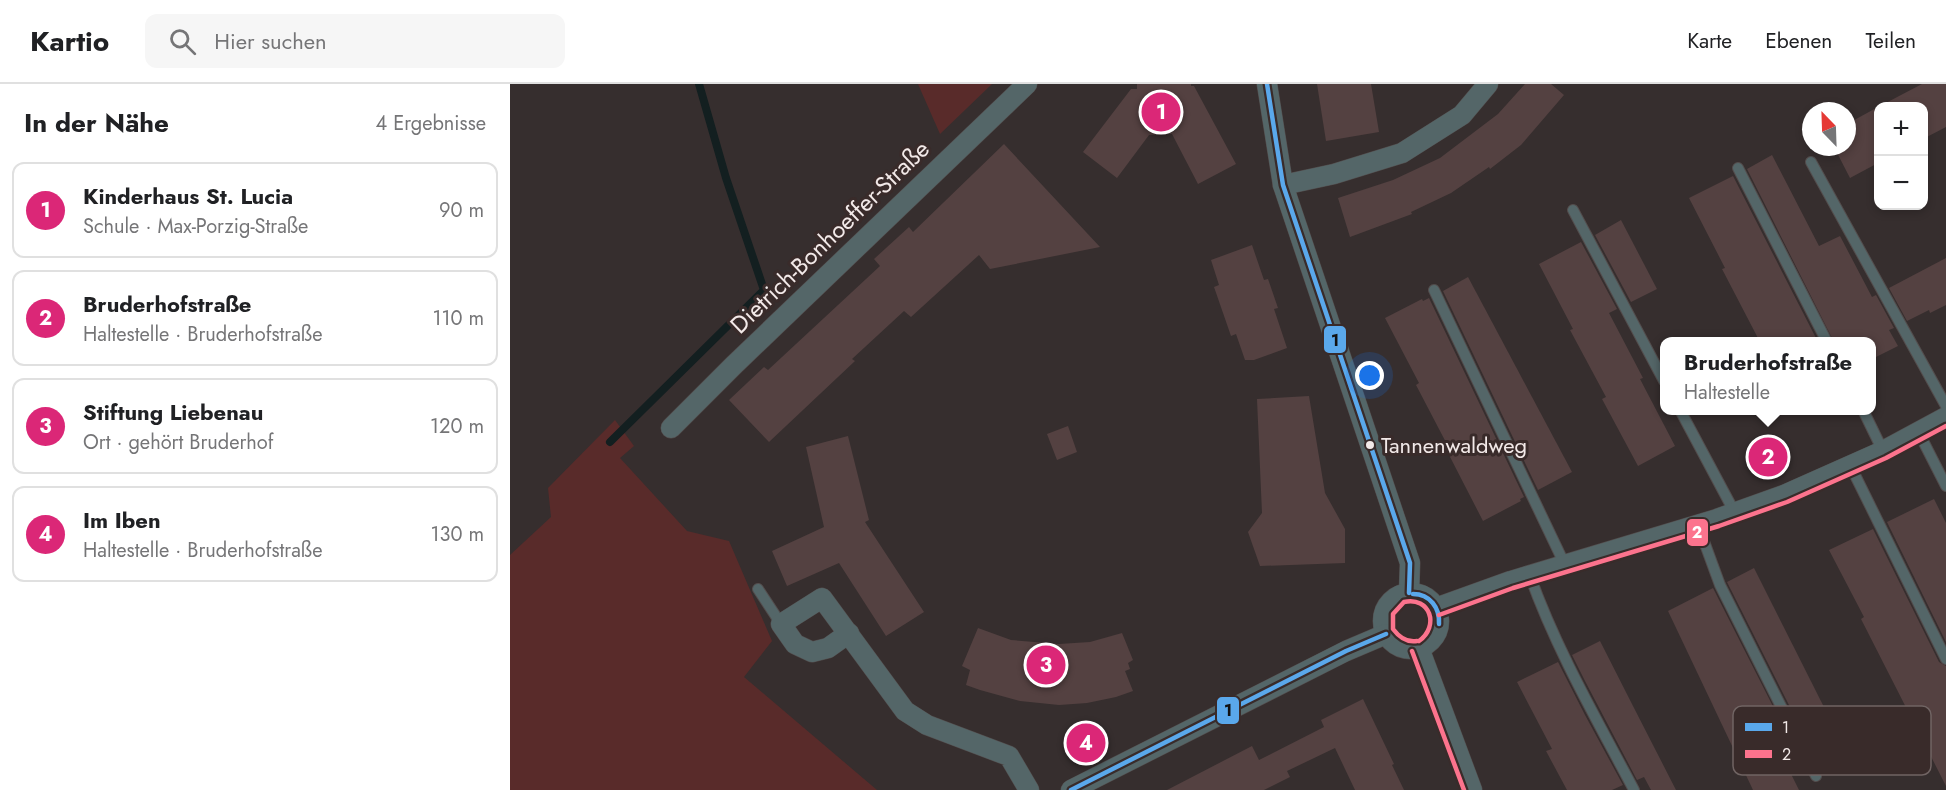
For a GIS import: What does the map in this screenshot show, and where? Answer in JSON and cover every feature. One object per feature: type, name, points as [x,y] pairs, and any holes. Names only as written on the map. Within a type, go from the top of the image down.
[{"type":"street","name":"Dietrich-Bonhoeffer-Straße","points":[[671,428],[1027,84]]},
{"type":"street","points":[[1267,84],[1282,185],[1410,563],[1409,593]]},
{"type":"street","points":[[1282,185],[1334,174],[1402,153],[1462,115],[1488,84]]},
{"type":"street","points":[[1437,608],[1530,576],[1735,513],[1784,495],[1883,451],[1946,417]]},
{"type":"street","points":[[1409,593],[1420,594],[1437,608],[1440,620],[1437,633],[1430,642],[1419,648],[1406,649],[1394,644],[1386,634],[1383,623],[1385,612],[1390,603],[1399,596],[1409,593]]},
{"type":"street","points":[[849,633],[828,648],[812,652],[795,644],[781,624],[822,598],[849,633],[905,711],[927,725],[1009,756],[1029,790]]},
{"type":"street","points":[[1071,790],[1346,651],[1386,634]]},
{"type":"street","points":[[1419,648],[1472,790]]},
{"type":"lane","points":[[1811,162],[1946,406]]},
{"type":"lane","points":[[1738,168],[1824,337]]},
{"type":"lane","points":[[1573,210],[1660,372]]},
{"type":"lane","points":[[1434,290],[1565,565]]},
{"type":"lane","points":[[1682,415],[1735,513]]},
{"type":"lane","points":[[1865,415],[1883,451]]},
{"type":"lane","points":[[1919,433],[1946,486]]},
{"type":"lane","points":[[1850,465],[1946,660]]},
{"type":"lane","points":[[1698,525],[1720,585],[1781,706]]},
{"type":"lane","points":[[1530,576],[1542,610],[1566,661],[1634,790]]},
{"type":"lane","points":[[758,589],[781,624]]},
{"type":"shaded area","points":[[918,84],[992,84],[940,134]]},
{"type":"shaded area","points":[[615,420],[634,446],[620,458],[687,531],[729,541],[772,641],[744,677],[877,790],[510,790],[510,555],[551,517],[548,488]]},
{"type":"building","points":[[1137,84],[1191,84],[1194,86],[1236,164],[1198,184],[1172,134],[1149,135],[1117,178],[1083,152],[1131,89],[1137,89]]},
{"type":"building","points":[[1317,84],[1371,84],[1379,132],[1326,141]]},
{"type":"building","points":[[1525,84],[1551,84],[1564,95],[1521,145],[1490,169],[1489,167],[1451,193],[1411,212],[1412,214],[1350,237],[1338,198],[1393,180],[1440,158],[1498,114]]},
{"type":"building","points":[[1922,84],[1946,84],[1946,127],[1928,136],[1928,102],[1888,102]]},
{"type":"building","points":[[1874,109],[1874,165],[1850,178],[1839,156],[1856,156],[1856,119]]},
{"type":"building","points":[[1004,144],[1100,247],[990,269],[979,255],[911,317],[904,311],[769,442],[729,400],[764,367],[768,370],[880,266],[874,259],[909,227],[913,232]]},
{"type":"building","points":[[1772,155],[1819,246],[1840,236],[1872,297],[1876,295],[1894,328],[1889,330],[1898,346],[1876,357],[1876,337],[1831,337],[1747,169]]},
{"type":"building","points":[[1733,176],[1815,337],[1757,337],[1689,198]]},
{"type":"building","points":[[1621,220],[1657,289],[1631,302],[1595,235]]},
{"type":"building","points":[[1581,242],[1617,309],[1609,313],[1675,446],[1638,466],[1602,399],[1606,397],[1570,330],[1573,329],[1539,264]]},
{"type":"building","points":[[1252,245],[1264,280],[1268,279],[1278,308],[1274,309],[1287,348],[1254,360],[1245,360],[1236,334],[1231,336],[1214,287],[1219,285],[1211,260]]},
{"type":"building","points":[[1946,258],[1946,305],[1930,313],[1929,310],[1907,321],[1889,288]]},
{"type":"building","points":[[1468,277],[1572,472],[1538,490],[1443,291]]},
{"type":"building","points":[[1429,298],[1524,497],[1520,499],[1521,501],[1483,521],[1416,385],[1419,383],[1385,318],[1422,299],[1423,301]]},
{"type":"building","points":[[1309,396],[1325,493],[1345,529],[1345,563],[1260,566],[1248,532],[1262,513],[1257,399]]},
{"type":"building","points":[[1068,426],[1077,452],[1057,460],[1047,434]]},
{"type":"building","points":[[848,436],[869,520],[865,522],[924,612],[886,636],[839,563],[787,586],[772,551],[824,527],[806,447]]},
{"type":"building","points":[[1934,499],[1946,523],[1946,642],[1887,522]]},
{"type":"building","points":[[1873,529],[1939,662],[1946,666],[1946,786],[1931,757],[1931,706],[1905,706],[1861,619],[1864,617],[1829,550]]},
{"type":"building","points":[[1754,568],[1823,706],[1789,706],[1727,582]]},
{"type":"building","points":[[1713,588],[1773,706],[1733,706],[1733,748],[1668,611]]},
{"type":"building","points":[[978,628],[1011,640],[1059,644],[1090,642],[1122,633],[1133,660],[1128,663],[1130,669],[1125,671],[1133,691],[1087,703],[1059,705],[1020,701],[966,685],[970,670],[962,666]]},
{"type":"building","points":[[1600,641],[1676,790],[1651,790],[1644,777],[1637,780],[1585,681],[1572,655]]},
{"type":"building","points":[[1558,662],[1623,785],[1612,790],[1567,790],[1546,751],[1552,749],[1517,682]]},
{"type":"building","points":[[1363,699],[1404,790],[1355,790],[1335,748],[1287,771],[1290,777],[1264,790],[1167,790],[1252,746],[1259,760],[1324,727],[1321,720]]},
{"type":"building","points":[[1746,775],[1792,775],[1799,790],[1753,790]]},
{"type":"waterway","points":[[610,442],[764,290],[726,178],[699,84]]},
{"type":"transit line","name":"1","points":[[1267,84],[1283,185],[1410,563],[1409,593]]},
{"type":"transit line","name":"2","points":[[1439,615],[1513,588],[1719,526],[1787,502],[1886,458],[1946,426]]},
{"type":"transit line","name":"1","points":[[1413,594],[1424,596],[1433,603],[1438,613],[1439,624]]},
{"type":"transit line","name":"2","points":[[1417,641],[1403,639],[1393,629],[1393,614],[1404,602],[1420,603],[1429,614],[1429,628],[1419,641]]},
{"type":"transit line","name":"1","points":[[1071,790],[1346,651],[1386,634]]},
{"type":"transit line","name":"2","points":[[1412,651],[1464,790]]},
{"type":"place","name":"Kinderhaus St. Lucia","points":[[1161,112]]},
{"type":"place","name":"Tannenwaldweg","points":[[1370,445]]},
{"type":"place","name":"Bruderhofstraße","points":[[1768,457]]},
{"type":"place","name":"Stiftung Liebenau","points":[[1046,665]]},
{"type":"place","name":"Im Iben","points":[[1086,743]]}]
